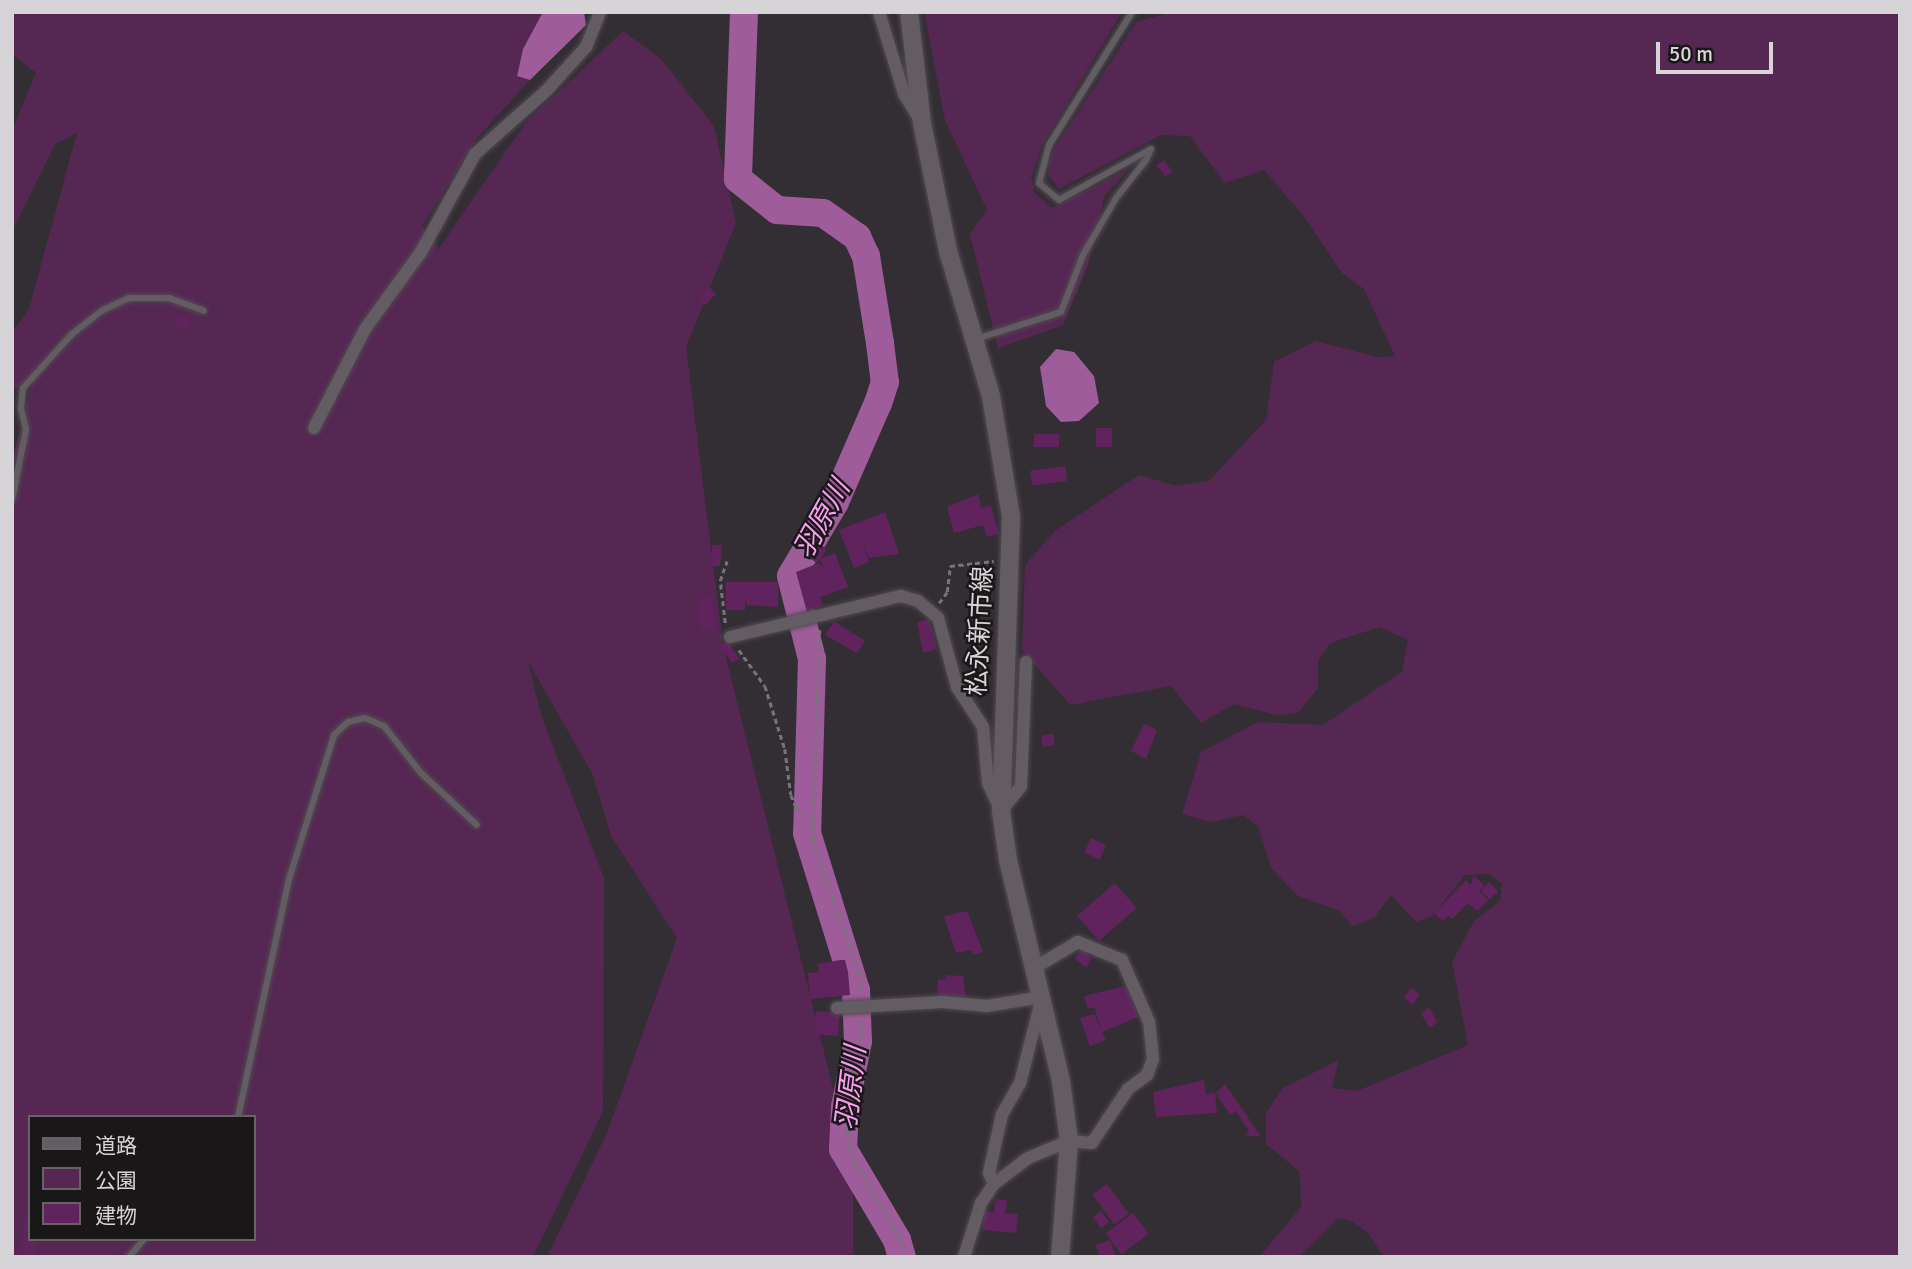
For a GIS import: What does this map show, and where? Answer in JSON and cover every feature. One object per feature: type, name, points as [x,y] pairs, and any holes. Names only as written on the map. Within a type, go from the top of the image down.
[{"type":"main road","name":"松永新市線","points":[[909,12],[922,123],[948,251],[991,396],[1011,517],[1001,811],[1008,860],[1061,1081],[1069,1141],[1060,1257]]},
{"type":"street","points":[[314,428],[365,329],[421,252],[475,154],[547,90],[586,47],[600,12]]},
{"type":"street","points":[[879,12],[904,94],[922,123]]},
{"type":"street","points":[[730,637],[901,596],[925,607],[938,618],[957,687],[983,727],[988,783],[1001,811],[1021,786],[1026,662]]},
{"type":"street","points":[[964,1257],[981,1203],[994,1184],[1028,1158],[1069,1141],[1092,1143],[1128,1089],[1147,1075],[1153,1059],[1149,1021],[1122,960],[1078,942],[1034,968]]},
{"type":"street","points":[[836,1008],[943,1002],[987,1006],[1042,996],[1020,1083],[1002,1114],[989,1173],[994,1184]]},
{"type":"lane","points":[[974,340],[1061,312],[1083,255],[1116,198],[1146,160],[1151,149],[1059,200],[1040,183],[1049,145],[1132,12]]},
{"type":"lane","points":[[12,500],[26,429],[21,409],[23,388],[72,334],[103,310],[129,298],[169,298],[204,311]]},
{"type":"lane","points":[[238,1115],[289,879],[334,735],[348,722],[365,718],[384,726],[421,773],[477,825]]},
{"type":"lane","points":[[129,1257],[143,1241]]},
{"type":"path","points":[[727,561],[720,581],[720,608],[730,637],[765,686],[785,749],[791,794],[796,807],[813,822]]},
{"type":"path","points":[[925,607],[940,602],[947,592],[950,566],[1011,561]]},
{"type":"path","points":[[820,616],[820,728],[813,839],[859,970],[864,1008],[848,1132],[854,1160],[899,1235],[906,1257]]},
{"type":"green space","points":[[12,12],[543,12],[523,49],[517,75],[530,80],[477,138],[422,226],[439,248],[527,121],[623,31],[661,59],[714,126],[736,223],[686,347],[723,645],[853,1169],[853,1257],[547,1257],[607,1133],[677,938],[611,836],[593,775],[528,661],[541,715],[604,878],[603,1111],[533,1257],[12,1257],[12,462],[35,371],[12,392],[12,332],[29,309],[77,133],[55,144],[12,232],[12,130],[36,73],[12,54]]},
{"type":"green space","points":[[924,12],[1122,12],[1042,145],[1031,177],[1035,193],[1052,208],[1129,169],[1104,197],[1088,266],[1063,325],[998,348],[970,234],[987,210],[945,120]]},
{"type":"green space","points":[[1172,12],[1900,12],[1900,1257],[1384,1257],[1368,1233],[1350,1220],[1338,1218],[1299,1257],[1259,1257],[1301,1207],[1300,1172],[1266,1144],[1266,1113],[1283,1088],[1339,1060],[1332,1088],[1357,1091],[1468,1045],[1452,962],[1474,921],[1500,901],[1502,883],[1488,874],[1465,875],[1431,917],[1416,922],[1391,895],[1374,918],[1353,926],[1338,910],[1298,896],[1271,868],[1258,826],[1243,815],[1210,822],[1182,814],[1201,752],[1258,722],[1323,725],[1402,672],[1408,640],[1380,627],[1330,643],[1318,661],[1318,688],[1298,713],[1277,715],[1234,704],[1201,723],[1171,686],[1070,705],[1022,650],[1025,565],[1055,531],[1139,475],[1177,486],[1209,481],[1266,420],[1274,362],[1316,341],[1377,357],[1395,356],[1364,289],[1342,273],[1303,215],[1264,170],[1225,183],[1190,136],[1161,135],[1059,189],[1048,175],[1052,153],[1136,22]]},
{"type":"shaded area","points":[[543,12],[584,12],[586,25],[530,80],[517,76],[523,49]]},
{"type":"shaded area","points":[[1056,349],[1074,352],[1094,376],[1099,403],[1079,421],[1061,422],[1046,406],[1040,367]]},
{"type":"building","points":[[1164,160],[1172,171],[1165,177],[1157,165]]},
{"type":"building","points":[[709,287],[716,294],[705,305],[698,298]]},
{"type":"building","points":[[187,314],[192,326],[180,331],[175,319]]},
{"type":"building","points":[[1096,428],[1112,428],[1112,447],[1096,447]]},
{"type":"building","points":[[1034,434],[1059,434],[1059,447],[1034,447]]},
{"type":"building","points":[[1065,466],[1067,481],[1032,486],[1030,471]]},
{"type":"building","points":[[978,494],[981,508],[991,505],[999,534],[987,537],[983,525],[954,533],[947,507]]},
{"type":"building","points":[[885,512],[899,554],[869,558],[862,538],[869,562],[854,568],[839,530]]},
{"type":"building","points":[[816,542],[827,549],[817,563],[806,556]]},
{"type":"building","points":[[712,545],[722,545],[720,566],[712,566]]},
{"type":"building","points":[[835,553],[848,587],[820,597],[823,605],[807,612],[796,572],[819,563],[823,567],[820,559]]},
{"type":"building","points":[[726,582],[778,582],[778,607],[747,605],[745,599],[745,610],[726,610]]},
{"type":"building","points":[[702,598],[713,598],[717,628],[700,631],[697,606]]},
{"type":"building","points":[[929,619],[937,649],[923,653],[917,622]]},
{"type":"building","points":[[834,621],[865,641],[857,653],[825,635]]},
{"type":"building","points":[[728,641],[739,659],[732,663],[720,646]]},
{"type":"building","points":[[1144,724],[1157,730],[1146,759],[1131,751]]},
{"type":"building","points":[[1053,734],[1055,745],[1043,747],[1041,736]]},
{"type":"building","points":[[1091,838],[1106,845],[1100,860],[1084,853]]},
{"type":"building","points":[[1473,875],[1484,885],[1479,891],[1488,900],[1477,911],[1468,903],[1452,919],[1448,916],[1443,921],[1434,913],[1466,880],[1471,885]]},
{"type":"building","points":[[1489,882],[1498,891],[1490,900],[1481,890]]},
{"type":"building","points":[[1115,883],[1137,908],[1099,941],[1077,916]]},
{"type":"building","points":[[967,911],[983,952],[973,955],[972,950],[956,953],[944,916]]},
{"type":"building","points":[[1081,950],[1092,958],[1086,967],[1075,959]]},
{"type":"building","points":[[845,960],[850,995],[810,999],[808,973],[819,972],[818,964]]},
{"type":"building","points":[[946,975],[963,976],[966,997],[937,995],[938,979],[945,980]]},
{"type":"building","points":[[1126,986],[1138,1017],[1102,1032],[1094,1007],[1088,1009],[1084,996]]},
{"type":"building","points":[[1411,988],[1420,995],[1412,1004],[1404,997]]},
{"type":"building","points":[[1429,1007],[1437,1022],[1430,1028],[1421,1014]]},
{"type":"building","points":[[816,1011],[840,1013],[838,1036],[814,1034]]},
{"type":"building","points":[[1094,1014],[1106,1040],[1090,1046],[1080,1018]]},
{"type":"building","points":[[1204,1080],[1206,1094],[1215,1093],[1217,1113],[1156,1117],[1153,1092]]},
{"type":"building","points":[[1225,1084],[1260,1135],[1257,1137],[1245,1135],[1249,1131],[1236,1111],[1230,1115],[1216,1093]]},
{"type":"building","points":[[1107,1184],[1129,1214],[1114,1225],[1092,1195]]},
{"type":"building","points":[[995,1199],[1007,1200],[1005,1213],[1018,1214],[1016,1233],[983,1230],[984,1211],[994,1212]]},
{"type":"building","points":[[1101,1211],[1109,1222],[1101,1228],[1093,1217]]},
{"type":"building","points":[[1133,1213],[1149,1234],[1121,1254],[1106,1233]]},
{"type":"building","points":[[25,1217],[28,1218],[28,1241],[37,1241],[35,1255],[20,1253]]},
{"type":"building","points":[[1110,1240],[1116,1257],[1100,1257],[1096,1245]]},
{"type":"waterway","name":"羽原川","points":[[744,12],[738,179],[777,210],[823,213],[857,237],[866,256],[885,382],[835,502],[791,576],[812,659],[807,833],[856,990],[858,1041],[845,1107],[843,1149],[897,1240],[902,1257]]}]
